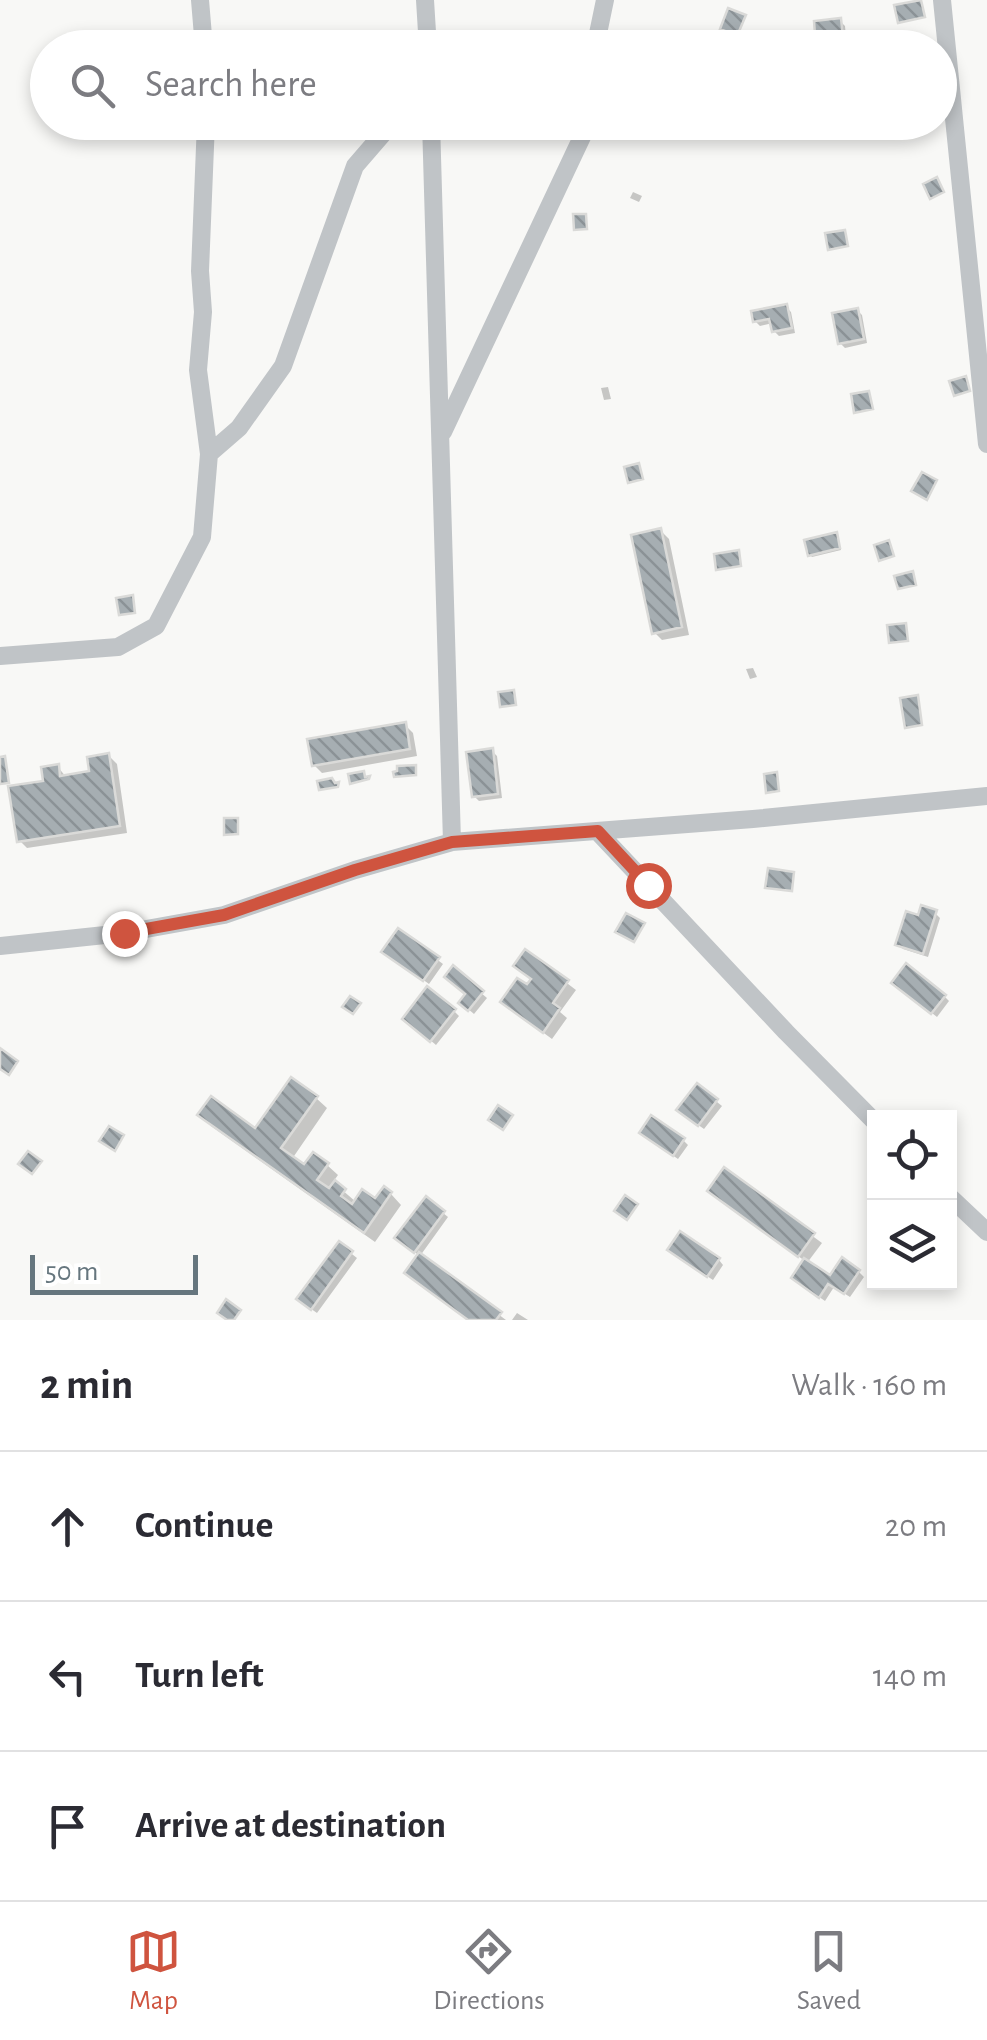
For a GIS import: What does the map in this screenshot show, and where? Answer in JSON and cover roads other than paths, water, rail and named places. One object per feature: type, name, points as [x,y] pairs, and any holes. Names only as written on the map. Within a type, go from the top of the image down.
[{"type":"street","points":[[200,0],[202,30]]},
{"type":"street","points":[[425,0],[427,30]]},
{"type":"street","points":[[599,30],[605,0]]},
{"type":"street","points":[[942,0],[945,30]]},
{"type":"street","points":[[0,656],[118,647],[156,626],[202,537],[209,454],[198,370],[203,312],[200,271],[205,140]]},
{"type":"street","points":[[209,454],[239,428],[283,366],[355,166],[377,140]]},
{"type":"street","points":[[432,140],[452,842]]},
{"type":"street","points":[[440,437],[580,140]]},
{"type":"street","points":[[956,140],[987,444]]},
{"type":"street","points":[[0,946],[124,933],[224,915],[452,842],[753,820],[987,796]]},
{"type":"street","points":[[598,831],[867,1114]]},
{"type":"street","points":[[953,1200],[987,1232]]}]
